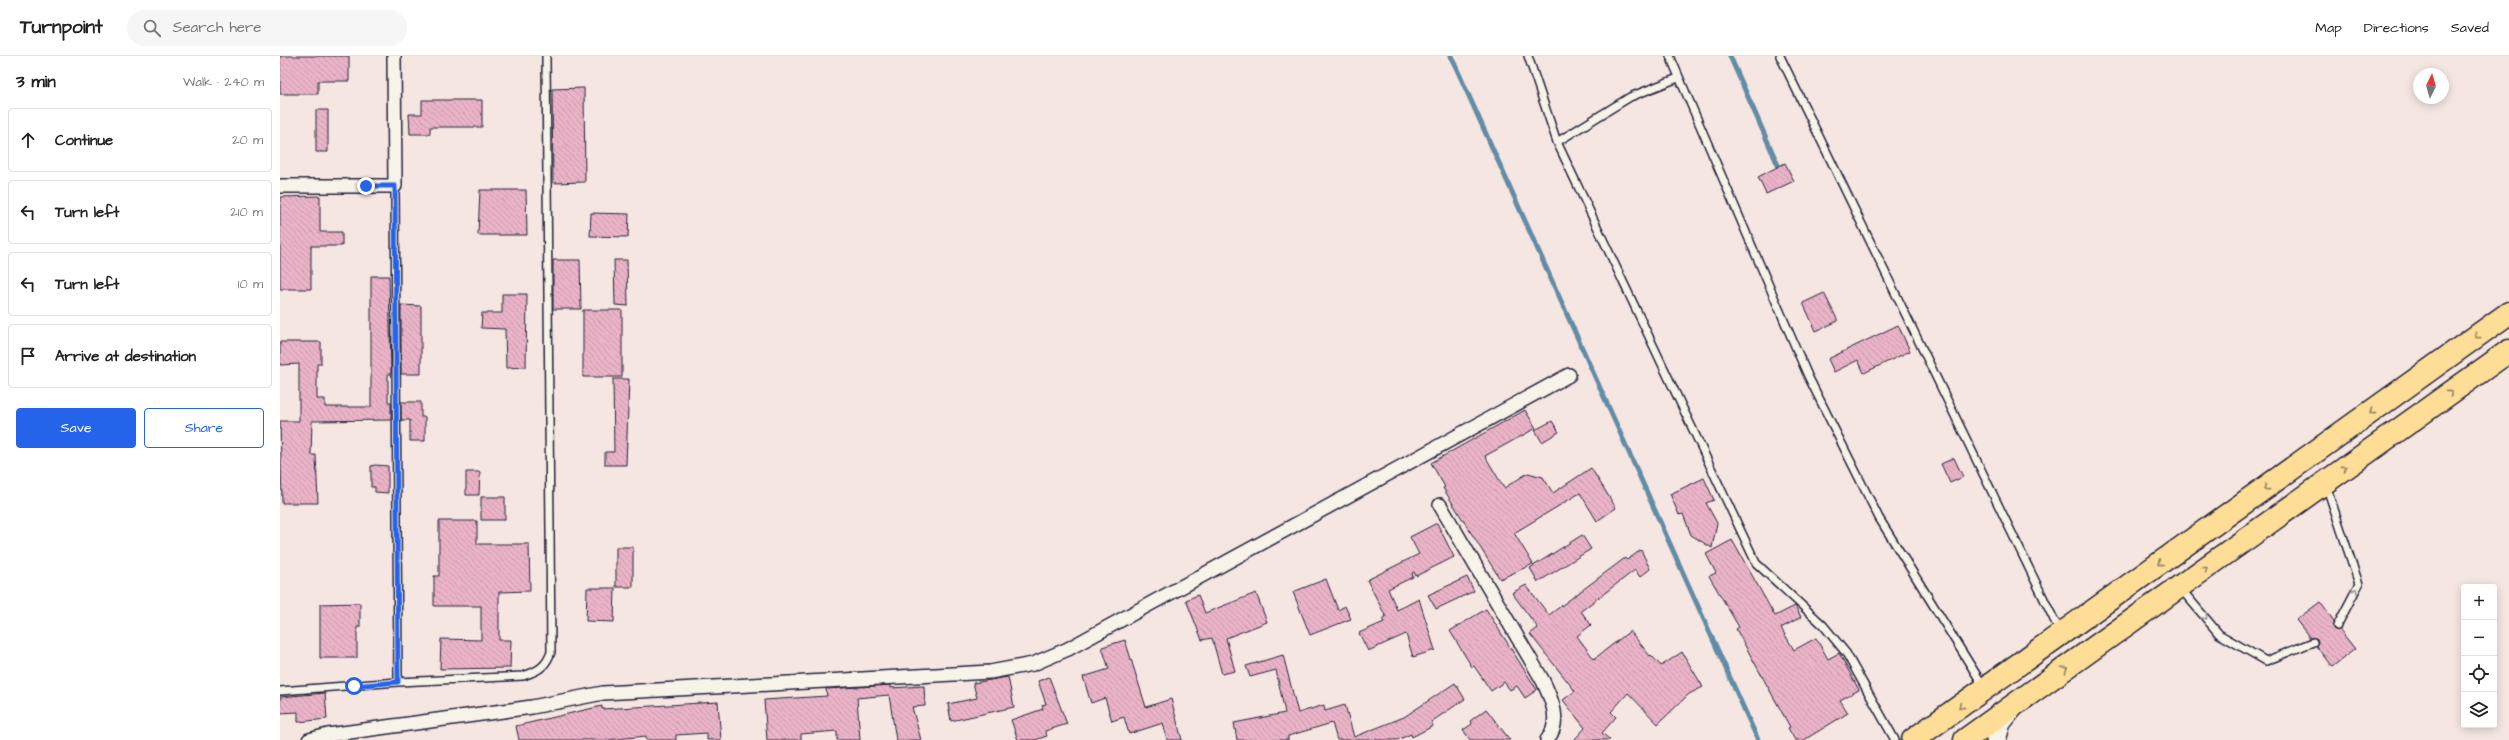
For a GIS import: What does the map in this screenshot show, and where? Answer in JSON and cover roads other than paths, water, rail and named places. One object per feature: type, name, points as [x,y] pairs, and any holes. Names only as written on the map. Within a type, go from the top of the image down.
[{"type":"highway","points":[[1913,740],[2509,313]]},
{"type":"highway","points":[[1964,740],[2509,351]]},
{"type":"street","points":[[280,186],[395,186],[394,56]]},
{"type":"street","points":[[309,740],[328,735],[532,707],[603,693],[990,672],[1033,664],[1068,649],[1569,375]]},
{"type":"street","points":[[1440,506],[1543,681],[1552,702],[1555,720],[1551,735],[1547,740]]},
{"type":"street","points":[[1996,740],[2001,723],[2014,707],[2033,691]]},
{"type":"lane","points":[[280,690],[523,676],[538,672],[548,663],[551,652],[546,56]]},
{"type":"lane","points":[[1528,56],[1557,142],[1756,563],[1823,625],[1846,653],[1895,740]]},
{"type":"lane","points":[[1670,56],[1678,78],[1808,376],[1868,497],[1879,518],[1985,689]]},
{"type":"lane","points":[[1780,56],[2061,634]]},
{"type":"lane","points":[[1557,142],[1630,97],[1678,78]]},
{"type":"lane","points":[[395,186],[398,682]]},
{"type":"lane","points":[[2325,482],[2359,584],[2338,626]]},
{"type":"lane","points":[[2180,587],[2219,634],[2266,661],[2313,642]]},
{"type":"waterway","points":[[1451,56],[1758,740]]},
{"type":"waterway","points":[[1730,56],[1781,172]]}]
